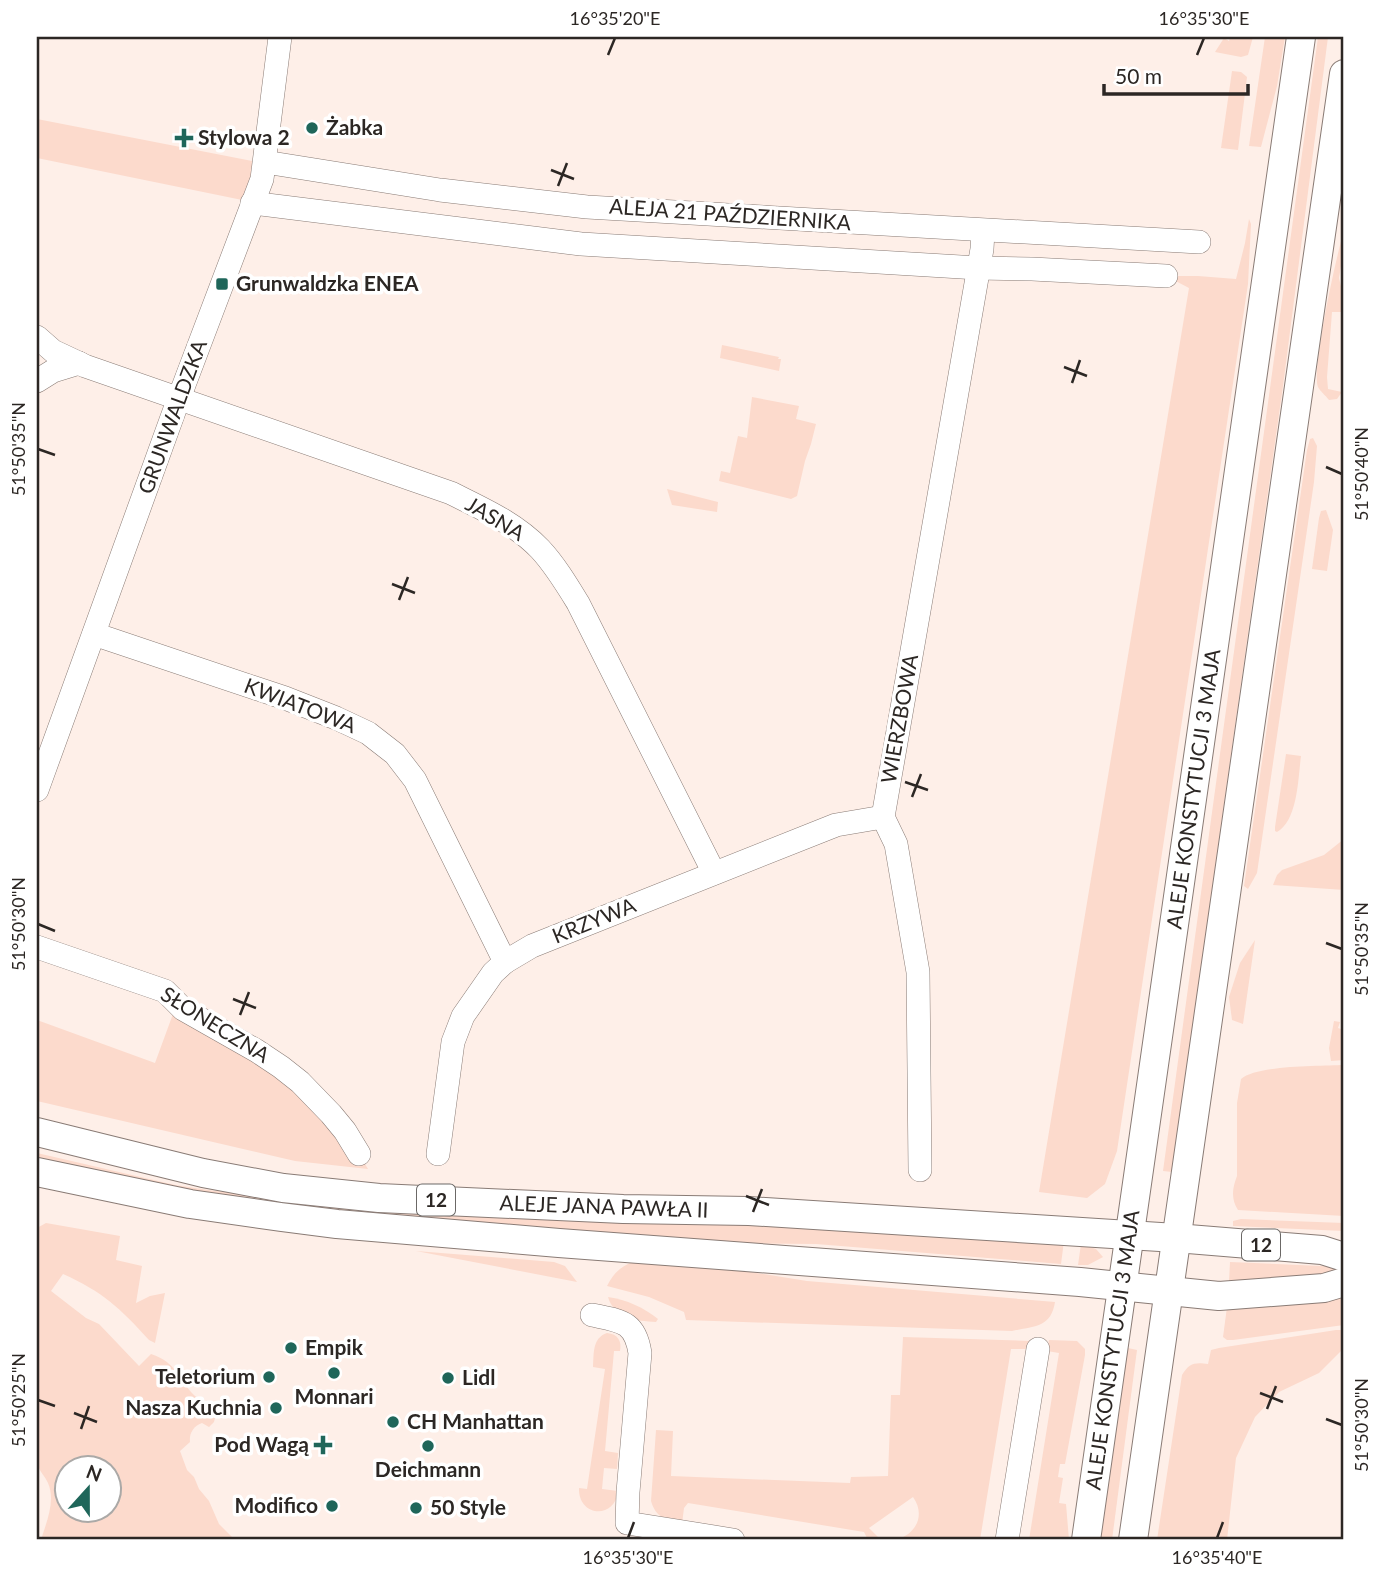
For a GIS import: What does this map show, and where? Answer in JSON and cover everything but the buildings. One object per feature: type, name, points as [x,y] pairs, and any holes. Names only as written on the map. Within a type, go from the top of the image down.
[{"type":"main road","name":"ALEJE KONSTYTUCJI 3 MAJA","points":[[1086,1540],[1301,37]]},
{"type":"main road","points":[[1133,1540],[1344,74]]},
{"type":"main road","name":"ALEJE JANA PAWŁA II","points":[[37,1132],[203,1173],[283,1188],[379,1198],[623,1209],[749,1211],[1176,1238]]},
{"type":"main road","name":"ALEJE JANA PAWŁA II","points":[[37,1172],[190,1204],[337,1224],[1123,1286],[1169,1292]]},
{"type":"main road","name":"12","points":[[1176,1238],[1322,1250],[1344,1257]]},
{"type":"main road","name":"12","points":[[1169,1292],[1219,1296],[1324,1288],[1344,1282]]},
{"type":"street","name":"GRUNWALDZKA","points":[[37,790],[179,398],[262,179],[280,37]]},
{"type":"street","name":"ALEJA 21 PAŹDZIERNIKA","points":[[265,162],[440,190],[587,206],[1199,242]]},
{"type":"street","name":"ALEJA 21 PAŹDZIERNIKA","points":[[253,203],[581,244],[978,268],[1166,276]]},
{"type":"street","name":"WIERZBOWA","points":[[883,817],[983,231]]},
{"type":"street","name":"JASNA","points":[[37,337],[53,351],[79,363],[451,493],[521,532],[550,561],[578,603],[714,873]]},
{"type":"street","points":[[37,381],[54,371],[79,363]]},
{"type":"street","name":"KWIATOWA","points":[[94,634],[285,698],[336,718],[368,733],[395,754],[415,780],[505,962]]},
{"type":"street","name":"KRZYWA","points":[[438,1154],[453,1042],[463,1016],[493,974],[505,962],[532,946],[836,825],[883,817]]},
{"type":"street","points":[[883,817],[896,844],[918,972],[920,1170]]},
{"type":"street","name":"SŁONECZNA","points":[[37,947],[165,991],[183,1009],[257,1051],[300,1082],[345,1131],[359,1154]]},
{"type":"street","points":[[592,1315],[626,1324],[638,1340],[640,1353],[626,1523],[733,1540]]},
{"type":"street","points":[[1007,1540],[1038,1349]]},
{"type":"shaded area","points":[[1230,37],[1253,37],[1248,55],[1241,57],[1215,52],[1224,38],[1229,41]]},
{"type":"shaded area","points":[[1265,37],[1285,37],[1277,86],[1261,147],[1249,146]]},
{"type":"shaded area","points":[[1318,37],[1328,37],[1283,386],[1172,1172],[1163,1171]]},
{"type":"shaded area","points":[[1232,71],[1241,72],[1247,77],[1238,150],[1221,148]]},
{"type":"shaded area","points":[[37,119],[263,163],[252,202],[37,158]]},
{"type":"shaded area","points":[[1249,219],[1248,284],[1117,1151],[1105,1184],[1087,1198],[1039,1192],[1189,288],[1166,276],[1236,279]]},
{"type":"shaded area","points":[[1344,231],[1339,278],[1344,312],[1332,312],[1327,377],[1328,389],[1342,392],[1337,399],[1329,400],[1318,387],[1318,359]]},
{"type":"shaded area","points":[[722,345],[779,357],[779,371],[720,358]]},
{"type":"shaded area","points":[[752,397],[799,406],[796,419],[816,424],[797,496],[791,499],[719,481],[721,471],[730,473],[738,436],[747,438]]},
{"type":"shaded area","points":[[1313,438],[1317,446],[1314,482],[1257,873],[1248,889],[1244,886],[1307,450],[1310,439]]},
{"type":"shaded area","points":[[667,489],[718,502],[717,512],[672,505]]},
{"type":"shaded area","points":[[1326,510],[1333,530],[1327,571],[1312,569],[1319,518],[1321,511]]},
{"type":"shaded area","points":[[1286,754],[1301,756],[1299,775],[1293,808],[1284,826],[1277,832],[1275,827]]},
{"type":"shaded area","points":[[1344,839],[1344,890],[1273,885],[1282,870],[1324,855]]},
{"type":"shaded area","points":[[1255,940],[1243,1024],[1232,1020],[1229,997],[1240,963]]},
{"type":"shaded area","points":[[177,1003],[229,1034],[345,1131],[368,1169],[295,1161],[37,1101],[37,1020],[155,1063]]},
{"type":"shaded area","points":[[1334,1021],[1340,1022],[1338,1028],[1344,1030],[1344,1060],[1331,1061],[1329,1048]]},
{"type":"shaded area","points":[[1344,1065],[1344,1216],[1238,1210],[1233,1194],[1237,1176],[1237,1103],[1241,1079],[1249,1074],[1275,1069]]},
{"type":"shaded area","points":[[37,1153],[175,1185],[215,1191],[453,1212],[902,1227],[1064,1241],[1061,1264],[816,1244],[693,1243],[470,1224],[213,1197],[37,1163]]},
{"type":"shaded area","points":[[1241,1219],[1344,1223],[1344,1231],[1233,1226],[1233,1221]]},
{"type":"shaded area","points":[[46,1223],[120,1236],[116,1260],[142,1266],[136,1303],[165,1293],[155,1343],[110,1302],[89,1287],[63,1274],[51,1291],[86,1318],[99,1324],[139,1366],[151,1354],[167,1362],[189,1390],[216,1414],[209,1427],[202,1423],[194,1428],[190,1442],[180,1451],[187,1470],[209,1501],[219,1524],[235,1540],[41,1540],[51,1497],[48,1483],[37,1463],[37,1228]]},
{"type":"shaded area","points":[[1081,1244],[1096,1249],[1103,1257],[1088,1265],[1078,1265]]},
{"type":"shaded area","points":[[416,1251],[554,1262],[565,1266],[577,1282]]},
{"type":"shaded area","points":[[634,1261],[713,1266],[807,1281],[1055,1302],[1050,1317],[1045,1321],[1012,1331],[686,1320],[684,1312],[649,1297],[607,1286],[618,1270]]},
{"type":"shaded area","points":[[1230,1262],[1344,1267],[1344,1274],[1229,1282]]},
{"type":"shaded area","points":[[608,1297],[634,1305],[658,1319],[656,1322],[627,1317],[615,1310]]},
{"type":"shaded area","points":[[1344,1298],[1344,1325],[1233,1340],[1223,1337],[1227,1307]]},
{"type":"shaded area","points":[[1344,1330],[1344,1348],[1319,1373],[1279,1392],[1255,1417],[1236,1458],[1227,1540],[1157,1540],[1182,1375],[1187,1368],[1196,1363],[1208,1364],[1211,1350]]},
{"type":"shaded area","points":[[607,1333],[616,1336],[620,1341],[620,1351],[614,1351],[605,1451],[618,1453],[617,1469],[604,1468],[602,1489],[618,1491],[610,1507],[597,1511],[584,1505],[579,1488],[587,1489],[605,1369],[593,1367],[595,1347],[602,1335]]},
{"type":"shaded area","points":[[903,1337],[1030,1341],[1029,1349],[1011,1349],[980,1540],[895,1540],[908,1534],[917,1523],[919,1511],[913,1497],[869,1528],[878,1537],[892,1540],[868,1540],[864,1532],[688,1503],[684,1508],[682,1524],[666,1519],[656,1511],[651,1501],[656,1430],[673,1431],[671,1476],[850,1483],[851,1477],[888,1476],[891,1395],[900,1395]]},
{"type":"shaded area","points":[[1049,1340],[1077,1341],[1085,1349],[1065,1464],[1060,1464],[1058,1477],[1063,1478],[1059,1503],[1066,1504],[1069,1540],[1029,1540],[1059,1353],[1047,1351]]},
{"type":"shaded area","points":[[1128,1348],[1137,1350],[1112,1540],[1099,1540]]},
{"type":"place","name":"Żabka","points":[[312,128]]},
{"type":"place","name":"Stylowa 2","points":[[184,138]]},
{"type":"place","name":"Grunwaldzka ENEA","points":[[222,284]]},
{"type":"place","name":"Empik","points":[[291,1348]]},
{"type":"place","name":"Monnari","points":[[334,1373]]},
{"type":"place","name":"Teletorium","points":[[269,1377]]},
{"type":"place","name":"Lidl","points":[[448,1378]]},
{"type":"place","name":"Nasza Kuchnia","points":[[276,1408]]},
{"type":"place","name":"CH Manhattan","points":[[393,1422]]},
{"type":"place","name":"Pod Wagą","points":[[323,1445]]},
{"type":"place","name":"Deichmann","points":[[428,1446]]},
{"type":"place","name":"Modifico","points":[[332,1506]]},
{"type":"place","name":"50 Style","points":[[416,1508]]}]
